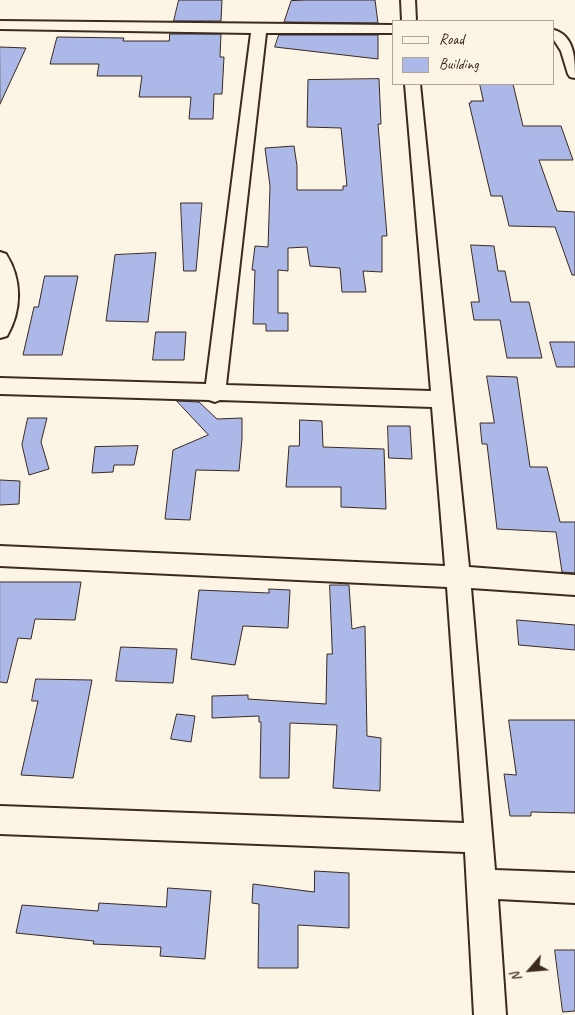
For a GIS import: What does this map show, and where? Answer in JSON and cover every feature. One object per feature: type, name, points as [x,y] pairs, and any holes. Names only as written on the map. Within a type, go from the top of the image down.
[{"type":"street","points":[[408,0],[409,20]]},
{"type":"street","points":[[0,25],[392,29]]},
{"type":"street","points":[[215,394],[259,29]]},
{"type":"street","points":[[555,35],[568,48],[575,74]]},
{"type":"street","points":[[413,85],[440,400],[458,578],[483,884],[490,1015]]},
{"type":"street","points":[[0,258],[8,276],[10,294],[0,331]]},
{"type":"street","points":[[0,386],[440,400]]},
{"type":"street","points":[[0,556],[575,585]]},
{"type":"street","points":[[0,820],[479,838]]},
{"type":"street","points":[[483,884],[575,888]]},
{"type":"building","points":[[179,0],[222,0],[221,21],[174,21]]},
{"type":"building","points":[[375,0],[378,23],[284,22],[291,1]]},
{"type":"building","points":[[170,34],[221,34],[220,57],[224,57],[222,94],[214,94],[213,119],[189,119],[191,97],[139,97],[142,76],[97,76],[99,64],[50,64],[57,37],[124,38],[123,41],[169,41]]},
{"type":"building","points":[[279,35],[378,35],[378,59],[275,47]]},
{"type":"building","points":[[0,47],[26,48],[0,104]]},
{"type":"building","points":[[379,79],[381,124],[378,124],[387,236],[382,236],[382,272],[363,271],[366,292],[342,292],[340,268],[310,266],[307,247],[288,248],[288,271],[278,270],[278,313],[288,313],[288,331],[266,331],[266,324],[253,324],[255,270],[252,270],[255,246],[268,247],[270,186],[265,148],[294,146],[297,166],[297,190],[343,190],[343,186],[347,186],[341,128],[307,127],[308,80]]},
{"type":"building","points":[[480,85],[513,85],[523,126],[561,126],[573,160],[539,160],[557,211],[575,212],[575,275],[572,275],[555,227],[509,226],[502,196],[491,196],[469,103],[471,101],[483,101]]},
{"type":"building","points":[[181,203],[202,203],[196,271],[184,271]]},
{"type":"building","points":[[471,245],[494,246],[498,271],[505,271],[511,302],[529,302],[542,358],[507,358],[500,320],[474,320],[471,302],[479,302]]},
{"type":"building","points":[[156,253],[148,322],[106,321],[115,255]]},
{"type":"building","points":[[45,276],[78,276],[62,355],[23,355],[34,307],[38,307]]},
{"type":"building","points":[[156,332],[186,332],[184,360],[153,360]]},
{"type":"building","points":[[550,342],[575,342],[575,367],[557,367]]},
{"type":"building","points":[[487,376],[517,377],[530,467],[547,467],[560,522],[575,522],[575,573],[562,572],[556,532],[497,529],[487,444],[482,444],[480,423],[494,423]]},
{"type":"building","points":[[177,401],[199,402],[217,419],[242,418],[239,471],[196,470],[190,520],[165,519],[173,450],[208,435]]},
{"type":"building","points":[[28,418],[47,418],[41,442],[49,469],[29,475],[22,445]]},
{"type":"building","points":[[300,420],[322,421],[323,447],[384,449],[386,509],[341,507],[341,487],[286,487],[289,446],[299,446]]},
{"type":"building","points":[[388,426],[410,426],[412,459],[389,458]]},
{"type":"building","points":[[138,446],[134,465],[114,465],[113,472],[92,473],[95,447]]},
{"type":"building","points":[[0,480],[20,481],[19,504],[0,505]]},
{"type":"building","points":[[0,582],[81,582],[75,620],[35,619],[31,639],[18,638],[7,683],[0,682]]},
{"type":"building","points":[[330,585],[349,585],[352,629],[365,626],[367,736],[381,738],[380,791],[333,788],[337,725],[290,723],[289,778],[260,778],[261,722],[259,722],[259,716],[212,718],[212,696],[248,695],[248,699],[326,704],[327,654],[332,654]]},
{"type":"building","points":[[269,589],[290,590],[288,628],[243,626],[235,665],[191,659],[199,590],[269,593]]},
{"type":"building","points":[[517,620],[575,625],[575,650],[519,645]]},
{"type":"building","points":[[121,647],[177,649],[173,683],[116,681]]},
{"type":"building","points":[[36,679],[92,680],[73,778],[21,775],[38,701],[32,701]]},
{"type":"building","points":[[177,714],[195,716],[191,742],[171,739]]},
{"type":"building","points":[[509,720],[575,720],[575,813],[531,812],[531,816],[510,816],[504,774],[516,775]]},
{"type":"building","points":[[315,871],[349,873],[349,928],[298,925],[298,968],[258,968],[259,904],[252,903],[253,884],[314,892]]},
{"type":"building","points":[[168,888],[211,891],[205,959],[160,956],[161,947],[93,944],[94,941],[16,933],[22,905],[98,911],[99,903],[166,907]]},
{"type":"building","points":[[555,950],[575,950],[575,1011],[563,1012]]}]
